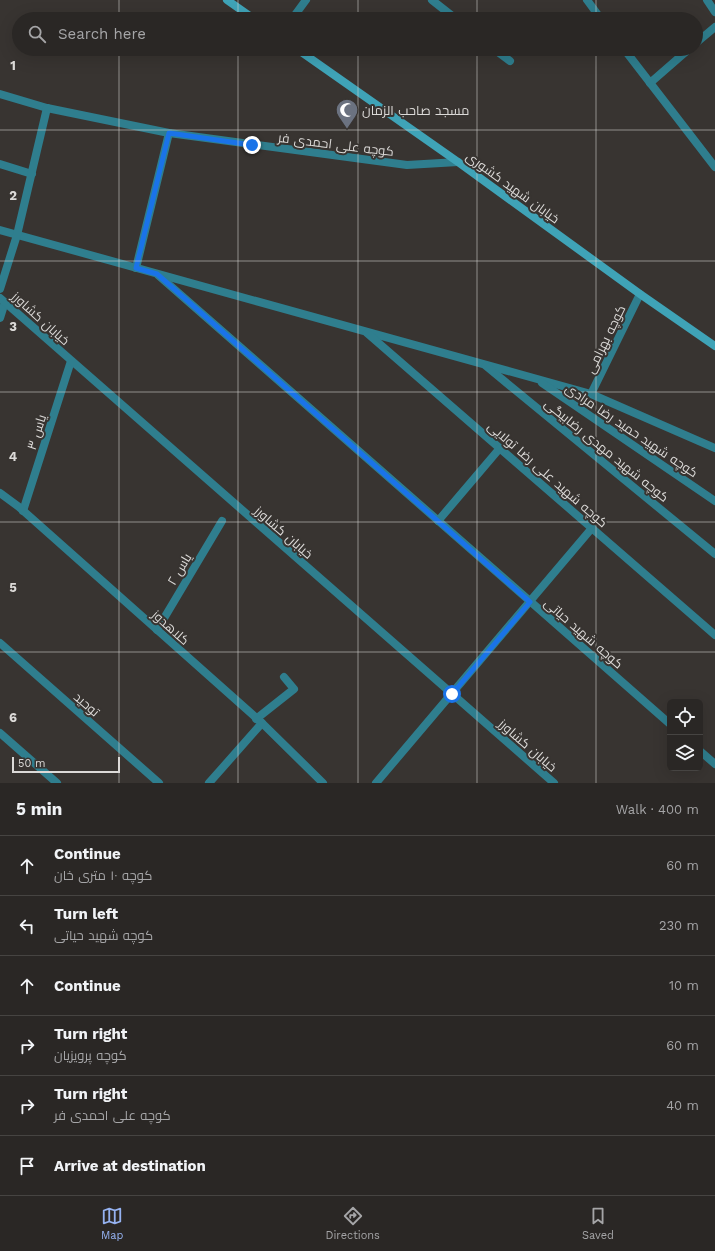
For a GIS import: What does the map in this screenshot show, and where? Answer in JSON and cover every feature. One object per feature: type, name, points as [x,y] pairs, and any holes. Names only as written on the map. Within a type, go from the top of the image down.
[{"type":"main road","points":[[227,0],[244,12]]},
{"type":"main road","name":"خیابان شهید کشوری","points":[[307,56],[715,346]]},
{"type":"street","points":[[297,12],[306,0]]},
{"type":"street","points":[[432,0],[447,12]]},
{"type":"street","points":[[587,0],[596,12]]},
{"type":"street","points":[[706,0],[715,12]]},
{"type":"street","points":[[703,37],[715,27]]},
{"type":"street","points":[[503,56],[510,61]]},
{"type":"street","points":[[629,56],[715,167]]},
{"type":"street","points":[[650,83],[681,56]]},
{"type":"street","name":"کوچه علی احمدی فر","points":[[0,94],[47,108],[169,133],[407,165],[458,162]]},
{"type":"street","points":[[0,289],[18,235],[47,108]]},
{"type":"street","points":[[136,268],[169,133]]},
{"type":"street","points":[[0,164],[32,174]]},
{"type":"street","points":[[0,230],[591,394],[715,448]]},
{"type":"street","name":"کوچه شهید حیاتی","points":[[157,274],[667,721]]},
{"type":"street","name":"کوچه بهرامی","points":[[591,394],[640,294]]},
{"type":"street","points":[[0,318],[3,300]]},
{"type":"street","name":"خیابان کشاورز","points":[[3,300],[554,783]]},
{"type":"street","name":"کوچه شهید علی رضا تولایی","points":[[365,331],[715,635]]},
{"type":"street","name":"یاس ۳","points":[[23,511],[71,361]]},
{"type":"street","name":"کوچه شهید مهدی رضابیگی","points":[[484,364],[715,554]]},
{"type":"street","name":"کوچه شهید حمید رضا مرادی","points":[[536,379],[715,501]]},
{"type":"street","points":[[438,521],[500,448]]},
{"type":"street","name":"کلاهدوز","points":[[0,494],[23,511],[259,721],[322,783]]},
{"type":"street","name":"یاس ۲","points":[[157,630],[222,521]]},
{"type":"street","points":[[376,783],[592,528]]},
{"type":"street","name":"توحید","points":[[0,643],[159,783]]},
{"type":"street","points":[[209,783],[259,721],[294,689],[284,677]]},
{"type":"street","points":[[0,733],[57,783]]},
{"type":"street","points":[[703,754],[715,764]]},
{"type":"place","name":"مسجد صاحب الزمان","points":[[347,130]]},
{"type":"route","points":[[252,145],[169,133],[136,268],[157,274],[530,602],[452,694]]}]
